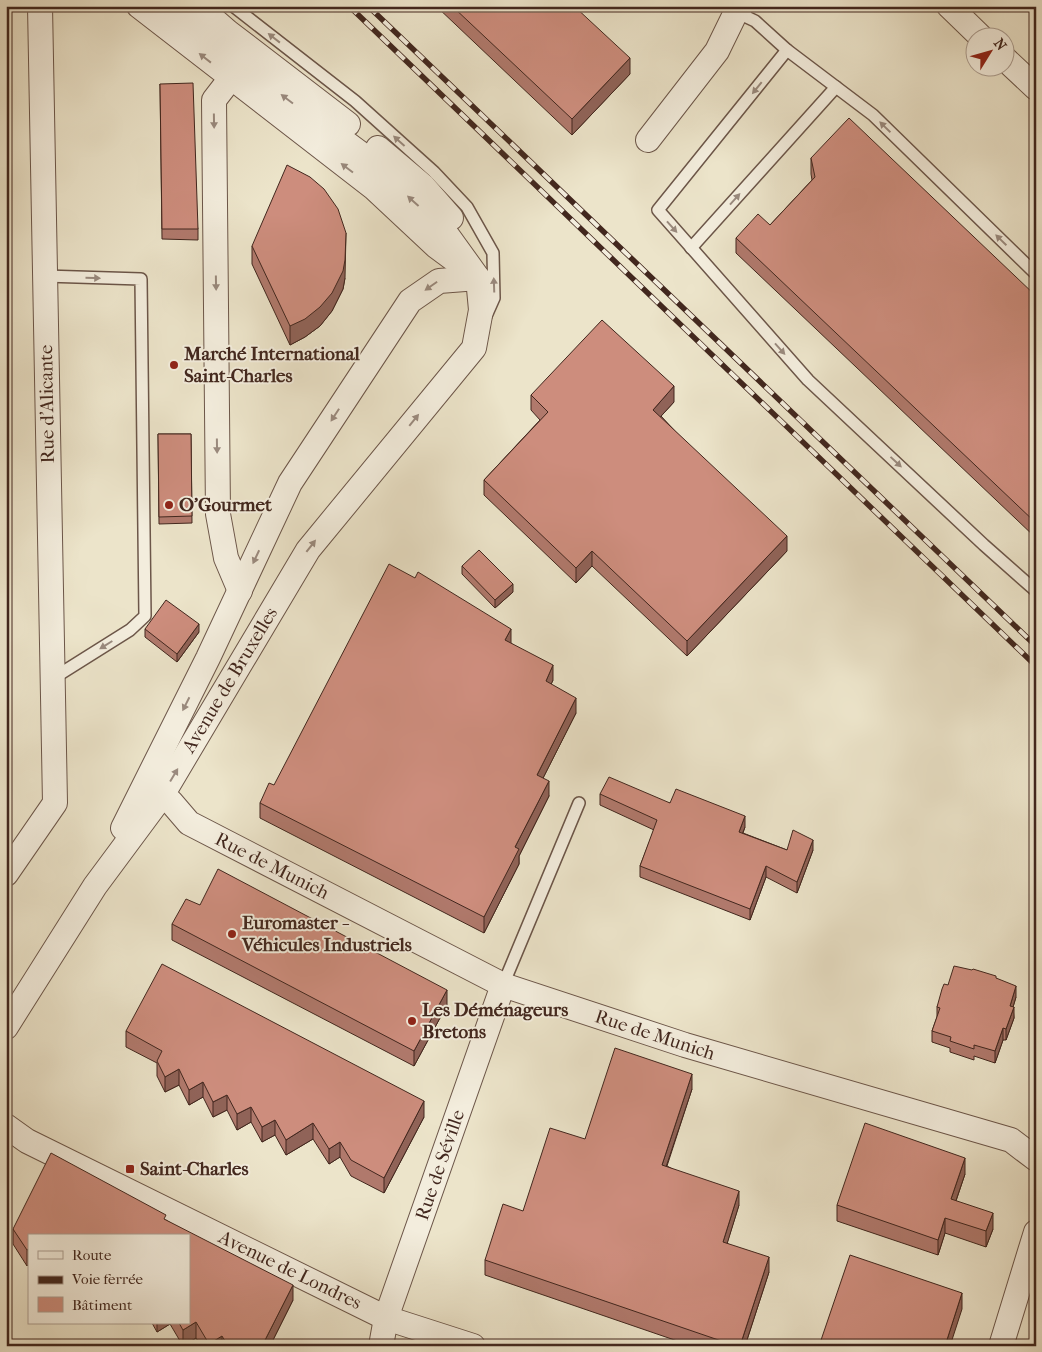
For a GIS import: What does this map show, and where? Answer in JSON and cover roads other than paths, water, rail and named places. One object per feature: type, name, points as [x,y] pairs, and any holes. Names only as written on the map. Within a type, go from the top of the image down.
[{"type":"street","name":"Rue d'Alicante","points":[[6,874],[55,803],[40,6]]},
{"type":"street","points":[[139,6],[374,188],[436,246],[478,278]]},
{"type":"street","points":[[169,6],[210,42],[365,157],[442,228],[478,278]]},
{"type":"street","points":[[198,6],[228,32],[360,133],[423,186],[460,229],[478,278],[480,310],[474,348]]},
{"type":"street","points":[[949,6],[972,28]]},
{"type":"street","points":[[648,140],[716,51],[736,8]]},
{"type":"street","points":[[1014,67],[1036,88]]},
{"type":"street","points":[[231,78],[214,100],[218,514],[226,558],[240,591]]},
{"type":"street","points":[[94,886],[208,658],[290,483],[410,300],[439,281],[478,278]]},
{"type":"street","name":"Avenue de Bruxelles","points":[[6,1027],[94,886],[161,797],[308,550],[474,348]]},
{"type":"street","name":"Rue de Munich","points":[[161,797],[171,802],[189,824],[503,985],[685,1045],[1011,1140],[1036,1159]]},
{"type":"street","name":"Rue de Séville","points":[[381,1346],[386,1318],[503,985]]},
{"type":"street","name":"Avenue de Londres","points":[[6,1126],[28,1141],[386,1318],[473,1346]]},
{"type":"street","points":[[1001,1346],[1036,1232]]},
{"type":"lane","points":[[233,6],[355,102],[434,172],[467,207],[492,253],[494,298],[474,348]]},
{"type":"lane","points":[[736,8],[873,115],[1036,274]]},
{"type":"lane","points":[[788,50],[658,210],[808,380],[984,545],[1036,591]]},
{"type":"lane","points":[[691,248],[836,87]]},
{"type":"lane","points":[[45,276],[141,279],[145,616],[130,630],[52,679]]},
{"type":"lane","points":[[503,985],[580,803]]},
{"type":"railway","points":[[349,6],[1036,666]]},
{"type":"railway","points":[[368,6],[1036,646]]},
{"type":"place","name":"Marché International Saint-Charles","points":[[174,365]]},
{"type":"place","name":"O'Gourmet","points":[[169,505]]},
{"type":"place","name":"Euromaster - Véhicules Industriels","points":[[232,934]]},
{"type":"place","name":"Les Déménageurs Bretons","points":[[412,1021]]},
{"type":"place","name":"Saint-Charles","points":[[130,1169]]}]
